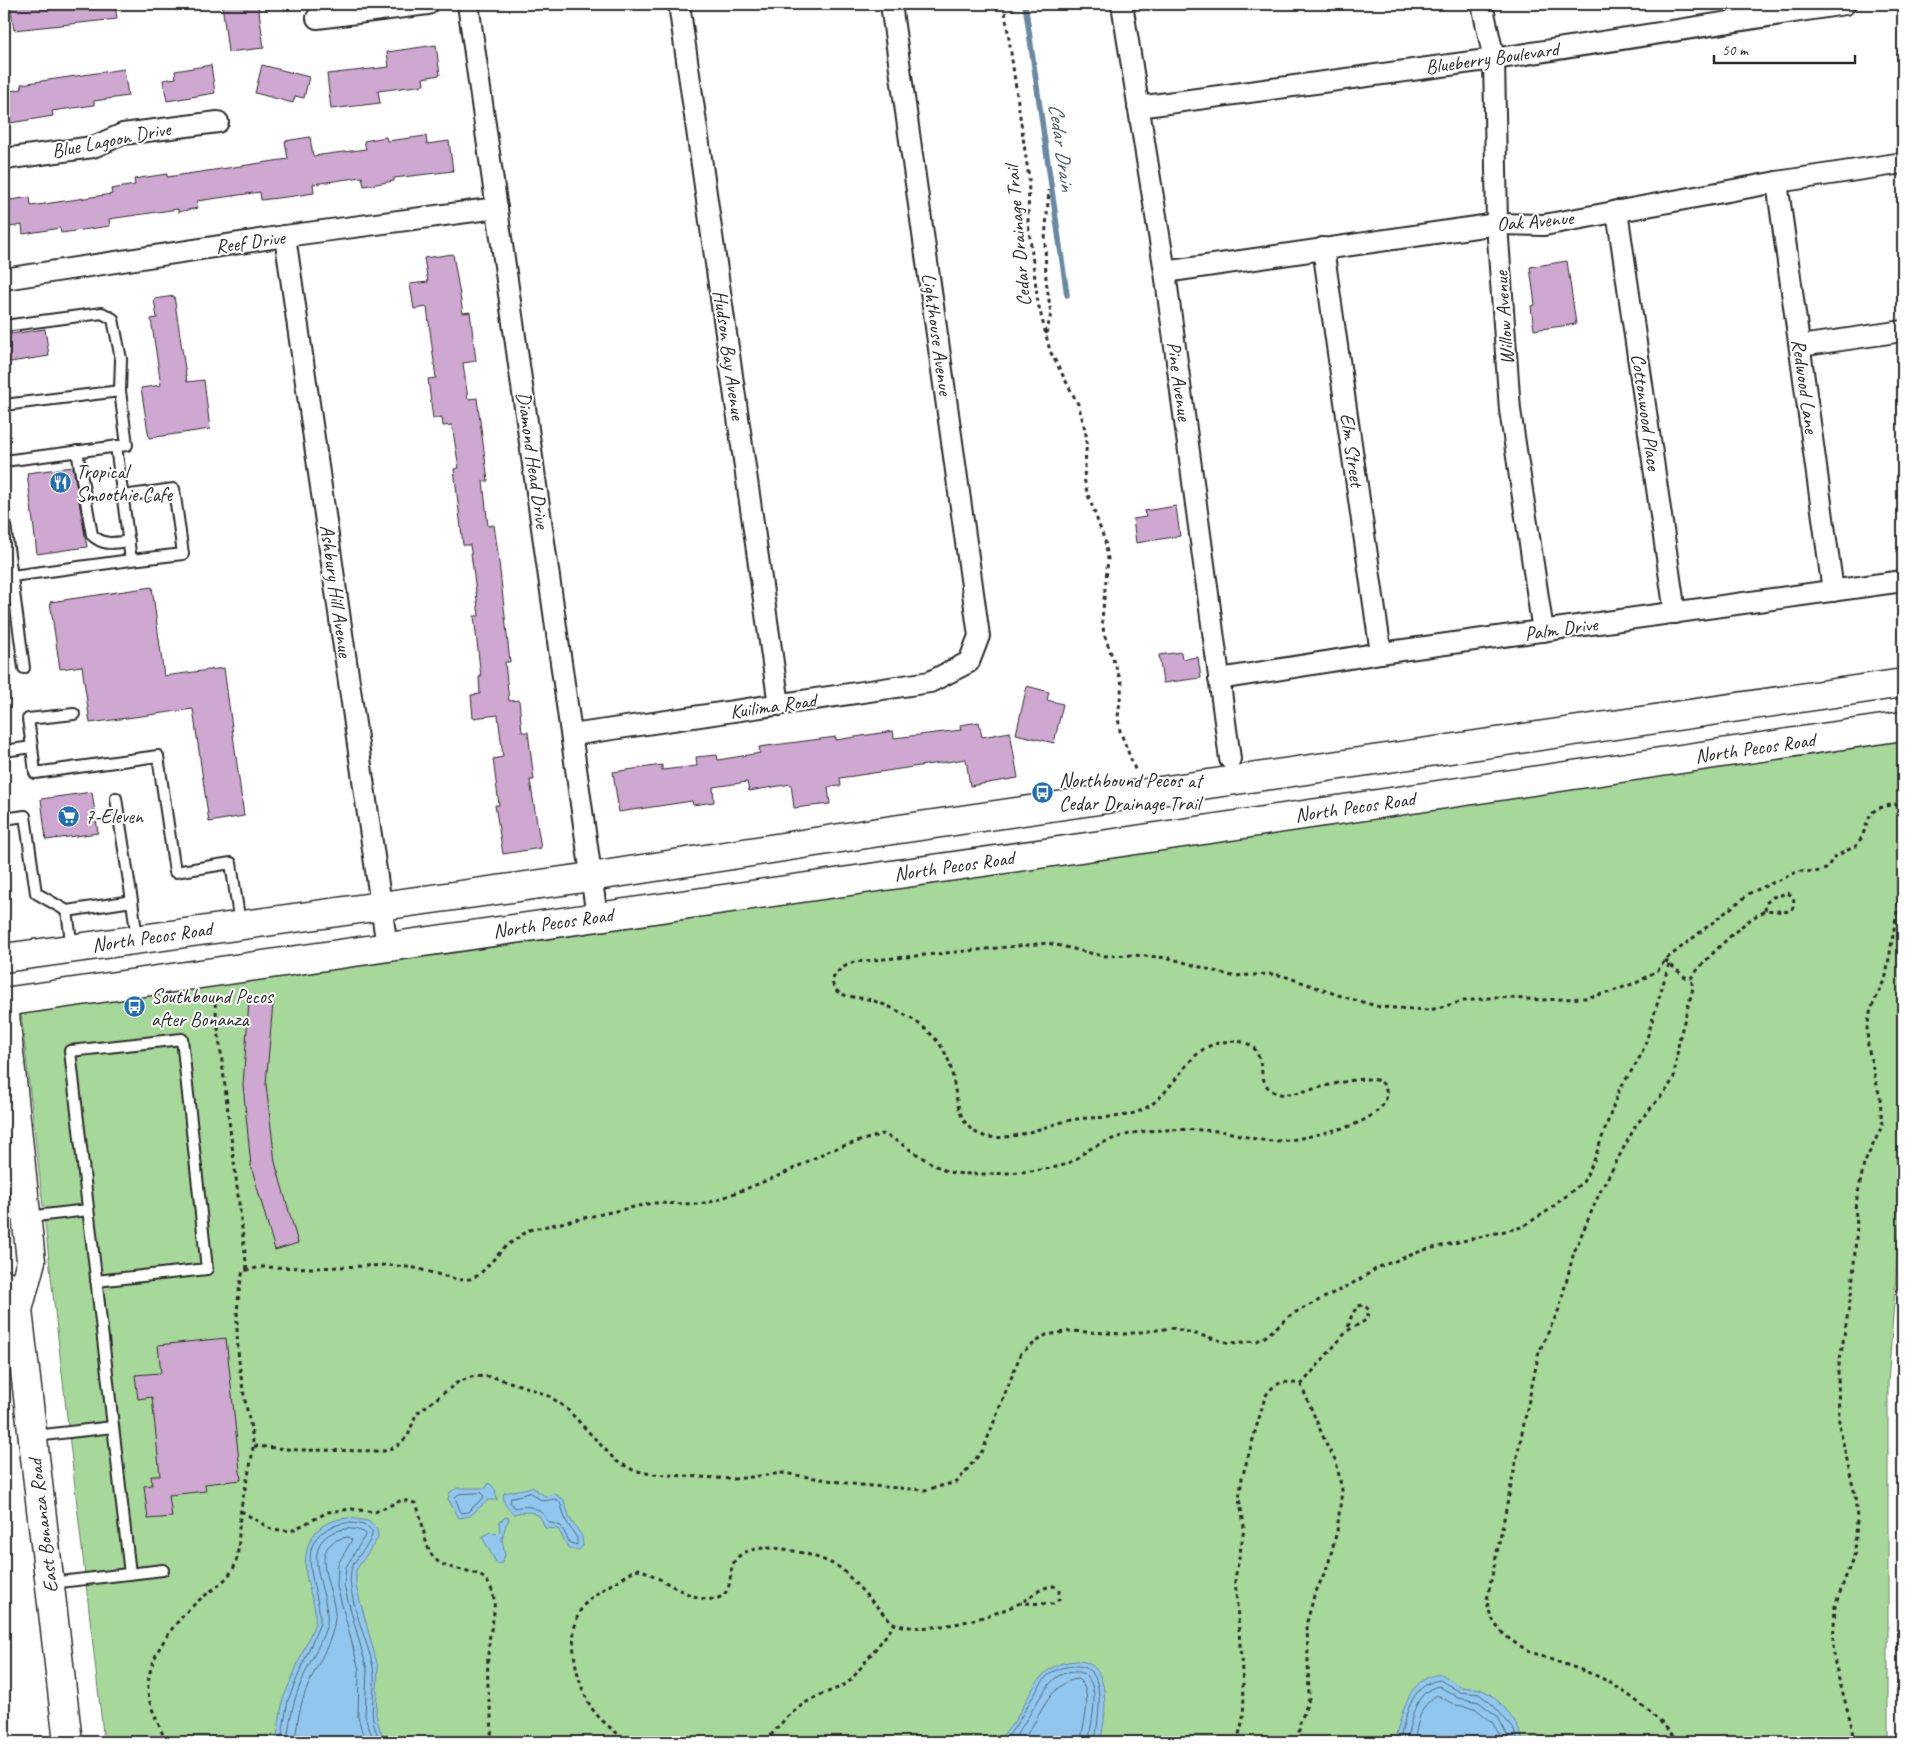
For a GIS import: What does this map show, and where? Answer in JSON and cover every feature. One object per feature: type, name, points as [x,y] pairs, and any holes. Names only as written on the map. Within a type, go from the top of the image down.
[{"type":"main road","name":"North Pecos Road","points":[[4,958],[591,878],[879,832],[1903,683]]},
{"type":"main road","name":"North Pecos Road","points":[[4,1004],[1903,726]]},
{"type":"main road","name":"East Bonanza Road","points":[[4,1004],[31,1261],[18,1310],[68,1742]]},
{"type":"main road","name":"East Bonanza Road","points":[[4,1284],[18,1310]]},
{"type":"street","points":[[317,18],[428,4]]},
{"type":"street","name":"Diamond Head Drive","points":[[468,4],[572,735],[596,917]]},
{"type":"street","name":"Hudson Bay Avenue","points":[[679,4],[779,705]]},
{"type":"street","name":"Lighthouse Avenue","points":[[891,4],[979,636],[969,662]]},
{"type":"street","name":"Pine Avenue","points":[[1122,4],[1165,272],[1230,759]]},
{"type":"street","name":"Willow Avenue","points":[[1482,4],[1494,59],[1497,224],[1510,410],[1542,632]]},
{"type":"street","name":"Blueberry Boulevard","points":[[1138,107],[1494,59],[1845,4]]},
{"type":"street","name":"Blue Lagoon Drive","points":[[4,159],[93,147],[123,134],[218,122]]},
{"type":"street","name":"Oak Avenue","points":[[1165,272],[1497,224],[1544,225],[1617,210],[1777,182],[1903,163]]},
{"type":"street","name":"Redwood Lane","points":[[1777,182],[1834,591]]},
{"type":"street","name":"Reef Drive","points":[[4,279],[286,236],[497,208]]},
{"type":"street","name":"Cottonwood Place","points":[[1617,210],[1675,613]]},
{"type":"street","name":"Ashbury Hill Avenue","points":[[286,236],[387,947]]},
{"type":"street","name":"Elm Street","points":[[1323,248],[1381,653]]},
{"type":"street","points":[[1800,346],[1903,331]]},
{"type":"street","name":"Palm Drive","points":[[1219,679],[1381,653],[1903,581]]},
{"type":"street","name":"Kuilima Road","points":[[572,735],[930,682],[969,662]]},
{"type":"lane","points":[[4,326],[102,313],[114,319],[121,359],[120,391],[127,445],[4,461]]},
{"type":"lane","points":[[4,405],[120,391]]},
{"type":"lane","points":[[116,446],[131,560]]},
{"type":"lane","points":[[77,451],[92,535],[99,542],[108,544],[128,541]]},
{"type":"lane","points":[[12,576],[183,554],[174,489],[122,496]]},
{"type":"lane","points":[[4,517],[24,668]]},
{"type":"lane","points":[[74,714],[28,719],[35,773],[158,756],[175,872],[231,863],[240,925]]},
{"type":"lane","points":[[4,751],[32,747]]},
{"type":"lane","points":[[116,798],[137,940]]},
{"type":"lane","points":[[4,819],[25,816],[36,893],[66,911],[132,901]]},
{"type":"lane","points":[[66,911],[72,949]]},
{"type":"lane","points":[[96,1281],[207,1269],[182,1038],[70,1051],[96,1281],[130,1574]]},
{"type":"lane","points":[[27,1217],[88,1210]]},
{"type":"lane","points":[[32,1436],[113,1427]]},
{"type":"lane","points":[[50,1584],[163,1570]]},
{"type":"path","name":"Cedar Drainage Trail","points":[[1004,4],[1029,179],[1028,222],[1038,303],[1050,351],[1078,404],[1087,439],[1084,478],[1087,492],[1105,541],[1108,559],[1102,620],[1104,634],[1122,684],[1118,717],[1120,731],[1138,777]]},
{"type":"path","points":[[1046,334],[1051,314],[1046,280],[1045,239],[1049,190]]},
{"type":"path","points":[[165,1742],[148,1692],[154,1660],[183,1614],[228,1578],[236,1564],[239,1549],[241,1511],[254,1446],[243,1392],[239,1336],[239,1288],[243,1271],[261,1267],[315,1268],[389,1265],[415,1268],[460,1280],[470,1279],[478,1276],[505,1247],[529,1230],[652,1203],[699,1204],[716,1201],[782,1174],[830,1150],[883,1134],[948,1172],[967,1175],[1055,1168],[1121,1135],[1137,1132],[1228,1132],[1270,1141],[1315,1136],[1365,1121],[1385,1102],[1387,1093],[1384,1084],[1378,1080],[1330,1084],[1292,1094],[1280,1094],[1270,1090],[1264,1082],[1257,1052],[1252,1046],[1238,1042],[1212,1045],[1197,1054],[1167,1091],[1142,1110],[1113,1117],[1075,1119],[1012,1136],[983,1136],[974,1133],[966,1126],[958,1109],[947,1056],[933,1036],[902,1012],[876,1002],[848,996],[836,991],[833,985],[836,973],[843,966],[854,962],[1048,943],[1103,956],[1134,955],[1169,958],[1232,976],[1272,974],[1284,976],[1380,1007],[1430,1010],[1464,1001],[1496,997],[1550,1000],[1585,998],[1607,993],[1638,982],[1658,970],[1665,960],[1750,893],[1798,871],[1816,872],[1826,868],[1834,857],[1856,846],[1862,837],[1871,813],[1879,808],[1895,804],[1903,811]]},
{"type":"path","points":[[1856,1742],[1835,1664],[1833,1646],[1834,1606],[1854,1552],[1857,1519],[1855,1495],[1839,1425],[1838,1371],[1852,1289],[1856,1225],[1855,1208],[1864,1164],[1882,1126],[1880,1098],[1868,1047],[1867,1028],[1871,1009],[1886,976],[1903,877]]},
{"type":"path","points":[[1678,1742],[1654,1718],[1604,1680],[1534,1653],[1512,1640],[1493,1621],[1487,1600],[1539,1352],[1559,1309],[1574,1252],[1600,1192],[1636,1125],[1668,1088],[1674,1077],[1679,1040],[1693,988],[1691,978],[1699,967],[1743,925],[1766,911],[1785,913],[1792,910],[1795,902],[1793,897],[1788,893],[1773,897],[1766,903],[1766,911]]},
{"type":"path","points":[[1665,960],[1685,977],[1691,978]]},
{"type":"path","points":[[254,1446],[298,1450],[384,1450],[397,1446],[408,1436],[416,1414],[458,1382],[474,1376],[494,1377],[551,1397],[566,1409],[612,1458],[633,1470],[651,1474],[734,1479],[783,1473],[859,1485],[925,1490],[957,1482],[983,1450],[1021,1353],[1046,1335],[1071,1331],[1124,1334],[1172,1328],[1230,1343],[1257,1341],[1265,1337],[1292,1314],[1358,1281],[1379,1267],[1424,1250],[1522,1228],[1549,1210],[1583,1182],[1593,1163],[1619,1090],[1638,1062],[1645,1045],[1669,964]]},
{"type":"path","points":[[213,990],[246,1270]]},
{"type":"path","points":[[1301,1385],[1347,1331],[1366,1320],[1369,1310],[1364,1306],[1358,1306],[1353,1310],[1347,1331]]},
{"type":"path","points":[[1237,1742],[1243,1719],[1244,1697],[1235,1579],[1244,1524],[1239,1500],[1242,1478],[1268,1392],[1279,1382],[1289,1381],[1301,1385],[1328,1448],[1336,1461],[1342,1490],[1337,1531],[1328,1565],[1314,1596],[1307,1622],[1309,1698],[1300,1723],[1298,1742]]},
{"type":"path","points":[[241,1511],[272,1529],[291,1531],[328,1512],[352,1509],[374,1512],[402,1500],[415,1503],[420,1511],[430,1549],[435,1559],[446,1566],[484,1578],[492,1590],[494,1612],[488,1660],[490,1742]]},
{"type":"path","points":[[631,1742],[591,1707],[578,1676],[573,1646],[575,1624],[583,1606],[631,1572],[644,1571],[690,1595],[701,1598],[717,1598],[727,1591],[736,1559],[748,1550],[764,1547],[790,1551],[825,1560],[842,1570],[873,1604],[895,1624],[900,1626],[924,1627],[968,1620],[1021,1603],[1048,1586],[1054,1586],[1059,1591],[1059,1599],[1053,1604],[1021,1603]]},
{"type":"path","points":[[766,1742],[789,1715],[808,1701],[842,1687],[851,1680],[895,1624]]},
{"type":"green space","points":[[1903,736],[1903,1180],[1888,1383],[1888,1742],[104,1742],[21,1013],[1732,764]]},
{"type":"water","points":[[489,1483],[495,1489],[497,1500],[488,1500],[470,1516],[459,1518],[448,1499],[450,1492],[458,1488],[486,1488]]},
{"type":"water","points":[[532,1487],[545,1496],[555,1494],[564,1500],[570,1519],[582,1536],[583,1546],[579,1550],[569,1549],[558,1529],[545,1528],[538,1515],[528,1512],[514,1514],[507,1508],[504,1503],[504,1493]]},
{"type":"water","points":[[506,1517],[509,1518],[502,1539],[505,1555],[502,1563],[497,1564],[482,1537],[490,1532],[497,1534],[500,1531],[499,1522]]},
{"type":"water","points":[[349,1518],[368,1521],[377,1529],[378,1538],[356,1570],[356,1586],[378,1667],[376,1715],[380,1730],[387,1742],[276,1742],[283,1699],[315,1623],[314,1604],[306,1574],[306,1552],[309,1543],[320,1528],[328,1523]]},
{"type":"water","points":[[1077,1661],[1089,1663],[1097,1670],[1102,1680],[1105,1706],[1100,1742],[996,1742],[1014,1722],[1038,1681],[1045,1673],[1053,1667]]},
{"type":"water","points":[[1440,1674],[1460,1686],[1479,1689],[1493,1697],[1513,1719],[1523,1742],[1394,1742],[1403,1710],[1412,1691],[1428,1677]]},
{"type":"building","points":[[10,4],[115,4],[117,19],[14,30]]},
{"type":"building","points":[[222,4],[258,4],[264,48],[228,52]]},
{"type":"building","points":[[436,45],[440,75],[423,78],[424,85],[378,91],[380,103],[331,109],[327,74],[389,67],[387,52]]},
{"type":"building","points":[[211,65],[215,93],[167,101],[163,80],[176,78],[175,71]]},
{"type":"building","points":[[262,65],[309,77],[304,98],[295,96],[293,103],[255,93]]},
{"type":"building","points":[[124,69],[128,96],[94,101],[94,105],[52,111],[53,116],[4,124],[4,92],[22,89],[21,84]]},
{"type":"building","points":[[426,136],[427,144],[449,141],[453,171],[394,178],[394,181],[364,186],[362,177],[313,184],[314,193],[261,200],[260,192],[197,201],[198,208],[178,212],[178,209],[109,219],[110,226],[61,233],[60,228],[23,234],[22,225],[4,228],[4,201],[30,197],[31,206],[112,194],[111,189],[135,185],[134,179],[167,174],[167,177],[288,159],[285,141],[310,137],[313,156],[366,149],[364,141],[386,137],[387,141]]},
{"type":"building","points":[[453,254],[463,313],[470,312],[476,361],[463,363],[468,399],[477,398],[488,481],[483,481],[488,526],[494,525],[510,662],[505,662],[509,701],[519,700],[522,732],[528,732],[534,780],[530,780],[541,848],[503,854],[495,805],[499,805],[493,759],[503,757],[498,715],[473,718],[471,695],[480,694],[479,677],[481,677],[474,616],[479,616],[470,545],[463,545],[454,469],[459,468],[452,425],[443,426],[442,417],[433,419],[428,379],[436,378],[427,307],[414,309],[410,284],[428,282],[424,258]]},
{"type":"building","points":[[1567,261],[1576,324],[1534,330],[1531,306],[1535,305],[1530,267]]},
{"type":"building","points":[[174,296],[187,382],[204,380],[210,429],[149,438],[141,388],[161,385],[151,319],[157,318],[154,299]]},
{"type":"building","points":[[45,329],[49,356],[4,363],[4,335]]},
{"type":"building","points":[[73,467],[87,547],[37,554],[27,473]]},
{"type":"building","points":[[1176,506],[1180,536],[1136,543],[1133,519],[1146,517],[1144,511]]},
{"type":"building","points":[[152,587],[164,676],[224,668],[244,816],[209,822],[193,709],[90,723],[82,666],[60,669],[50,602]]},
{"type":"building","points":[[1181,652],[1182,659],[1198,657],[1201,678],[1163,683],[1159,655]]},
{"type":"building","points":[[1027,686],[1049,692],[1047,700],[1063,704],[1054,743],[1016,734]]},
{"type":"building","points":[[979,722],[982,737],[1010,732],[1018,778],[970,786],[966,759],[840,778],[841,786],[828,787],[830,804],[794,808],[791,784],[749,791],[747,782],[713,787],[714,802],[693,805],[692,801],[619,812],[613,772],[662,765],[662,770],[697,766],[696,757],[717,755],[718,760],[760,753],[759,747],[836,737],[836,740],[893,731],[894,738],[961,730],[960,725]]},
{"type":"building","name":"7-Eleven","points":[[92,792],[98,833],[46,840],[41,799]]},
{"type":"building","points":[[249,1001],[273,1003],[266,1084],[275,1162],[298,1243],[275,1250],[251,1166],[243,1085]]},
{"type":"building","points":[[226,1338],[241,1480],[205,1484],[206,1491],[169,1495],[172,1517],[148,1519],[144,1486],[152,1485],[151,1476],[160,1476],[152,1397],[138,1399],[135,1375],[161,1373],[158,1345]]},
{"type":"waterway","name":"Cedar Drain","points":[[1025,4],[1067,295]]},
{"type":"place","name":"Tropical Smoothie Cafe","points":[[60,482]]},
{"type":"place","name":"Northbound Pecos at Cedar Drainage Trail","points":[[1043,792]]},
{"type":"place","name":"7-Eleven","points":[[69,816]]},
{"type":"place","name":"Southbound Pecos after Bonanza","points":[[135,1007]]}]
